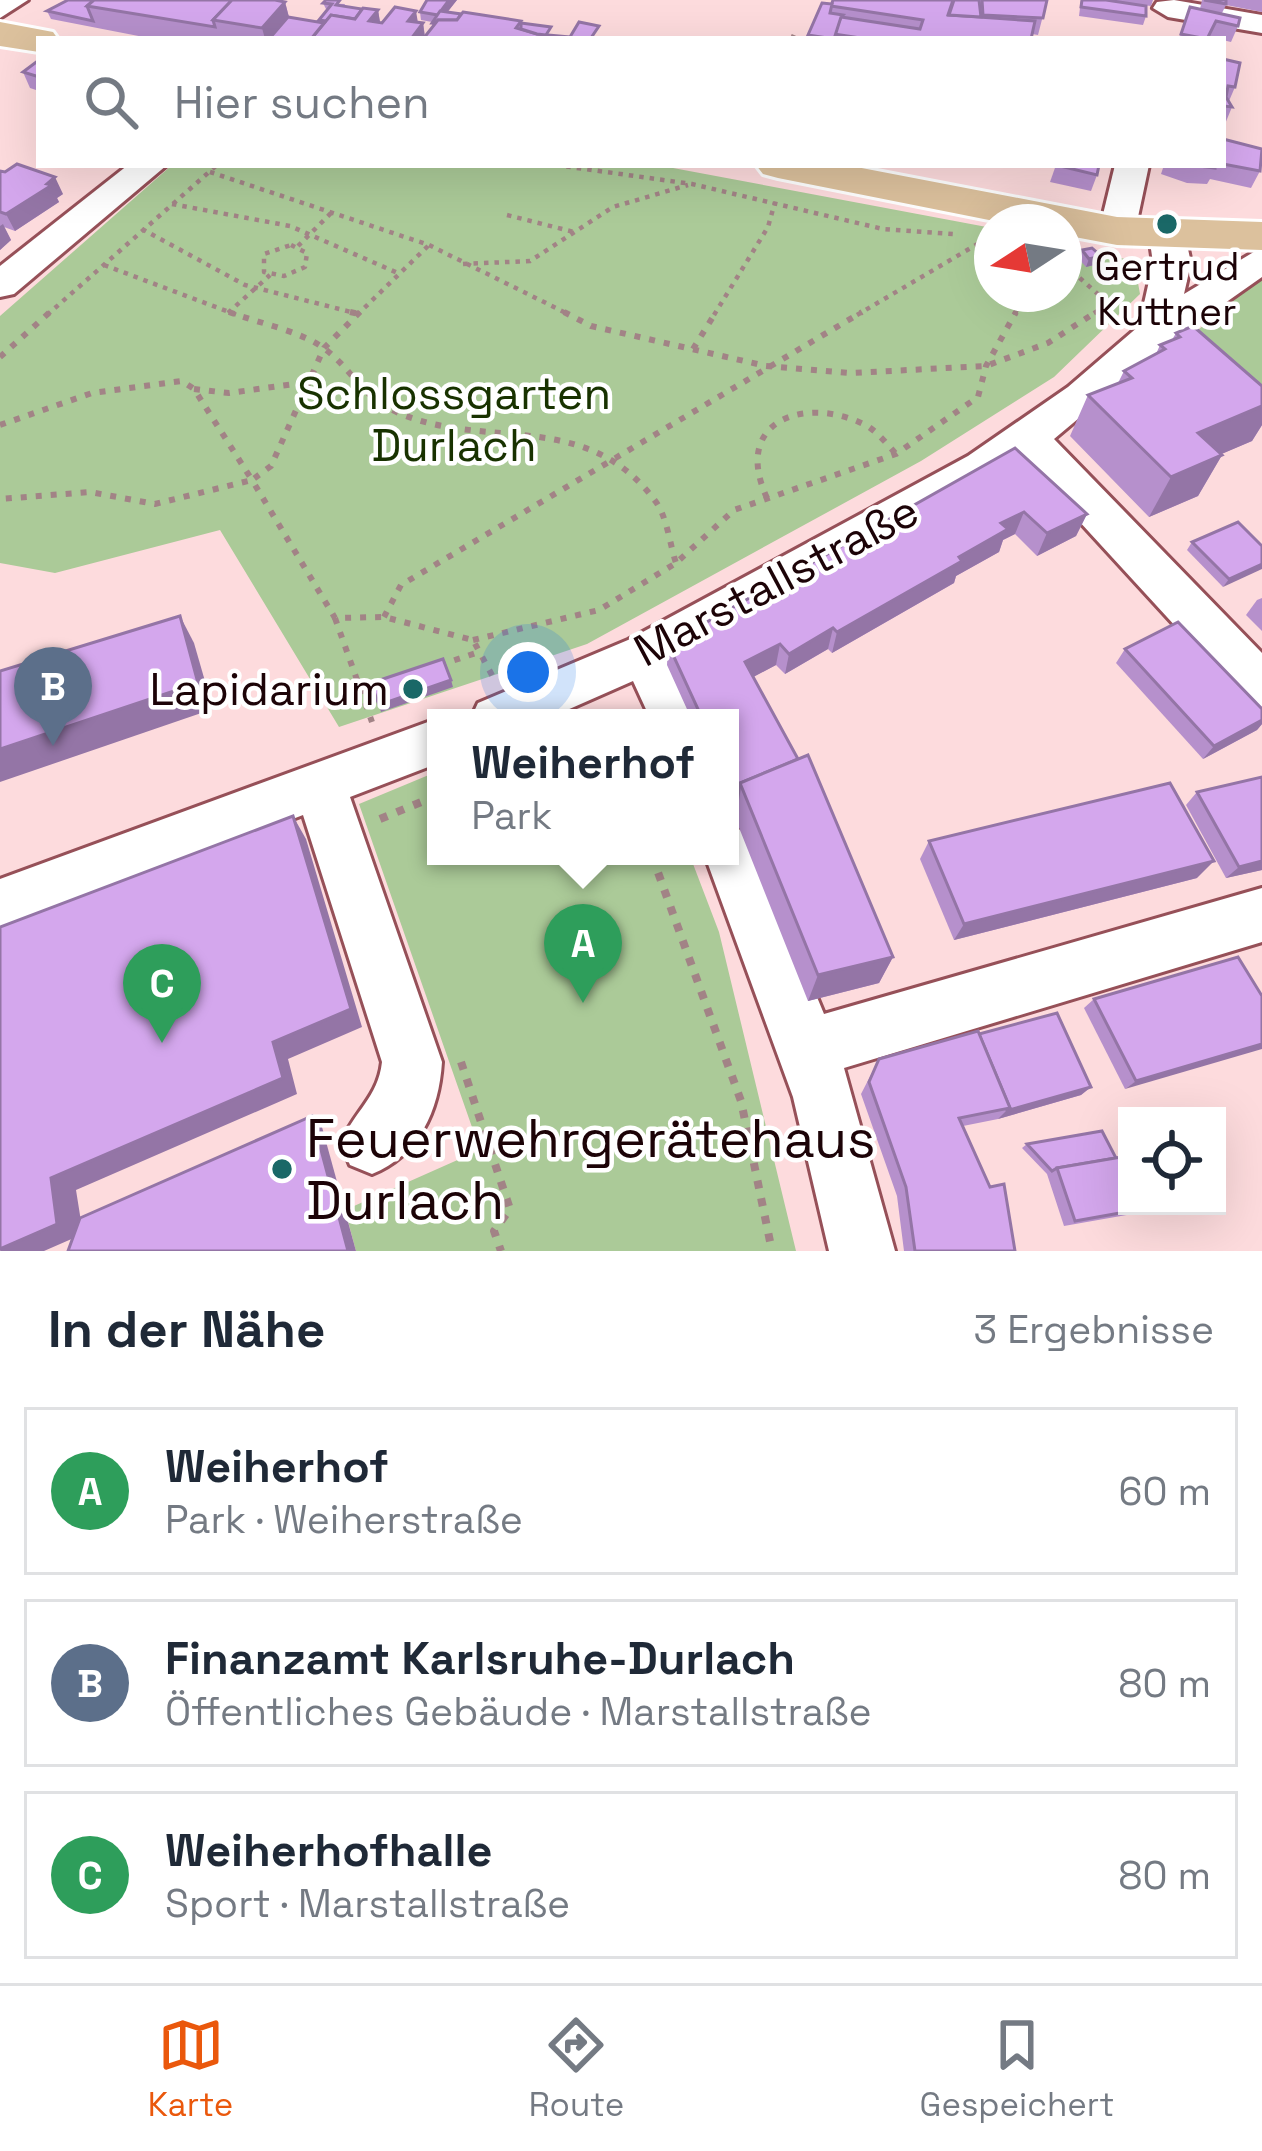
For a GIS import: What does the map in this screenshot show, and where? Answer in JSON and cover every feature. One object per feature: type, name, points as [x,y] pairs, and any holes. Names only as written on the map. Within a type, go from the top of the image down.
[{"type":"main road","points":[[777,184],[1117,231],[1262,236]]},
{"type":"street","points":[[1166,16],[1262,24]]},
{"type":"street","points":[[0,285],[146,168]]},
{"type":"street","points":[[1117,231],[1131,168]]},
{"type":"street","points":[[1157,332],[1179,236],[1205,254],[1214,278],[1204,299]]},
{"type":"street","name":"Marstallstraße","points":[[519,709],[645,654],[983,467],[1083,398],[1157,332],[1262,259]]},
{"type":"street","points":[[1027,437],[1262,686]]},
{"type":"street","points":[[645,654],[671,709]]},
{"type":"street","points":[[0,906],[427,744]]},
{"type":"street","points":[[320,785],[412,1062],[410,1099],[397,1122],[372,1143]]},
{"type":"street","points":[[736,865],[809,1048],[850,1182],[862,1251]]},
{"type":"street","points":[[809,1048],[1262,915]]},
{"type":"path","points":[[793,36],[796,30]]},
{"type":"path","points":[[0,357],[214,168]]},
{"type":"path","points":[[384,617],[401,585],[989,237],[883,229],[777,184],[692,184],[577,168]]},
{"type":"path","points":[[210,172],[429,245],[591,326],[766,366],[851,373],[986,366],[1048,343],[1109,304],[1082,280]]},
{"type":"path","points":[[460,264],[530,261],[613,207],[692,184]]},
{"type":"path","points":[[693,350],[768,226],[777,184]]},
{"type":"path","points":[[172,205],[228,210],[315,230],[400,274]]},
{"type":"path","points":[[298,246],[309,258],[304,267],[284,276],[270,275],[261,268],[264,254],[298,246],[332,212]]},
{"type":"path","points":[[507,215],[574,232]]},
{"type":"path","points":[[142,229],[199,268],[252,291],[362,315]]},
{"type":"path","points":[[0,500],[90,492],[155,504],[252,480],[271,466],[324,348],[429,245]]},
{"type":"path","points":[[104,265],[324,348],[357,388],[401,414],[458,428],[538,433],[613,460],[658,504],[676,563]]},
{"type":"path","points":[[228,313],[270,275]]},
{"type":"path","points":[[334,618],[384,617],[473,640],[599,610],[676,563],[734,510],[896,454],[978,398],[986,366],[1012,327],[1016,312]]},
{"type":"path","points":[[0,425],[92,392],[182,381],[194,389],[334,618],[363,691]]},
{"type":"path","points":[[194,389],[229,393],[310,382]]},
{"type":"path","points":[[767,498],[753,476],[751,449],[762,431],[782,422],[814,413],[869,428],[896,454]]},
{"type":"path","points":[[473,640],[500,709]]},
{"type":"path","points":[[423,671],[480,652]]},
{"type":"path","points":[[380,819],[427,800]]},
{"type":"path","points":[[656,865],[680,922],[745,1122],[772,1251]]},
{"type":"green space","name":"Schlossgarten Durlach","points":[[169,168],[673,168],[974,225],[974,312],[1082,312],[1082,249],[1134,261],[1140,294],[1054,377],[921,461],[587,644],[339,727],[220,530],[55,573],[0,563],[0,316]]},
{"type":"green space","points":[[1262,276],[1262,399],[1192,335]]},
{"type":"green space","points":[[427,776],[427,865],[693,865],[719,932],[796,1251],[356,1251],[345,1210],[480,1150],[359,804]]},
{"type":"building","points":[[68,0],[94,0],[87,6],[93,21],[47,11]]},
{"type":"building","points":[[94,0],[232,0],[213,20],[215,27],[87,6]]},
{"type":"building","points":[[232,0],[285,2],[262,28],[213,20]]},
{"type":"building","points":[[326,0],[362,9],[355,19],[331,15],[326,21],[319,20],[332,4],[323,3]]},
{"type":"building","points":[[427,0],[449,0],[438,15],[420,12]]},
{"type":"building","points":[[833,0],[953,0],[948,15],[1035,21],[1032,36],[847,36],[834,34],[841,17],[920,29],[923,20],[831,6]]},
{"type":"building","points":[[954,0],[979,0],[981,17],[949,15]]},
{"type":"building","points":[[982,0],[1047,0],[1043,18],[983,15]]},
{"type":"building","points":[[1082,0],[1146,6],[1146,16],[1081,7]]},
{"type":"building","points":[[822,3],[832,4],[830,13],[843,15],[835,36],[808,35]]},
{"type":"building","points":[[395,7],[416,11],[408,21],[423,23],[413,36],[314,36],[331,15],[355,19],[363,8],[378,10],[369,21],[382,23]]},
{"type":"building","points":[[1190,7],[1240,18],[1238,26],[1216,21],[1208,36],[1181,34]]},
{"type":"building","points":[[440,11],[461,14],[457,20],[432,23]]},
{"type":"building","points":[[463,12],[521,21],[516,28],[559,36],[425,36],[438,20],[457,20]]},
{"type":"building","points":[[288,17],[324,23],[313,36],[272,36]]},
{"type":"building","points":[[579,22],[599,26],[592,36],[571,36]]},
{"type":"building","points":[[521,23],[551,27],[546,35],[537,34],[521,29]]},
{"type":"building","points":[[1226,60],[1240,63],[1235,87],[1228,86],[1226,97]]},
{"type":"building","points":[[1226,140],[1262,149],[1260,171],[1226,165]]},
{"type":"building","points":[[17,164],[55,177],[47,184],[52,185],[6,214],[0,212],[0,171]]},
{"type":"building","points":[[1068,168],[1098,168],[1097,175]]},
{"type":"building","points":[[1092,248],[1101,256],[1089,259],[1082,250]]},
{"type":"building","points":[[1193,326],[1262,386],[1262,406],[1198,433],[1222,455],[1171,477],[1088,395],[1132,378],[1124,371],[1165,349],[1160,345]]},
{"type":"building","points":[[1015,448],[1087,514],[1047,533],[1024,512],[1001,523],[1008,529],[959,557],[962,561],[837,632],[833,628],[789,654],[780,644],[745,662],[798,759],[740,783],[739,790],[739,709],[698,709],[668,644]]},
{"type":"building","points":[[1238,522],[1262,546],[1262,564],[1229,579],[1192,542]]},
{"type":"building","points":[[180,616],[198,683],[0,749],[0,671]]},
{"type":"building","points":[[1178,622],[1262,709],[1262,720],[1214,746],[1125,649]]},
{"type":"building","name":"Lapidarium","points":[[443,659],[451,680],[379,705],[371,683]]},
{"type":"building","points":[[808,755],[893,957],[818,975],[740,783]]},
{"type":"building","points":[[1262,777],[1262,861],[1239,867],[1197,792]]},
{"type":"building","points":[[1170,783],[1214,861],[964,924],[929,841]]},
{"type":"building","points":[[293,816],[351,1009],[273,1042],[283,1078],[51,1178],[57,1224],[0,1249],[0,927]]},
{"type":"building","points":[[1238,957],[1262,996],[1262,1044],[1136,1081],[1094,999]]},
{"type":"building","points":[[1057,1013],[1091,1087],[1006,1111],[1010,1108],[979,1034]]},
{"type":"building","points":[[978,1031],[1010,1108],[959,1118],[990,1187],[1004,1184],[1015,1251],[915,1251],[906,1187],[869,1082],[879,1059]]},
{"type":"building","name":"Feuerwehrgerätehaus Durlach","points":[[312,1116],[348,1251],[68,1251],[80,1218]]},
{"type":"building","points":[[1102,1131],[1116,1158],[1052,1171],[1027,1144]]},
{"type":"building","points":[[1118,1158],[1118,1213],[1075,1221],[1057,1168]]},
{"type":"place","name":"Gertrud Kuttner","points":[[1167,224]]},
{"type":"place","name":"Lapidarium","points":[[413,689]]},
{"type":"place","name":"Finanzamt Karlsruhe-Durlach","points":[[53,746]]},
{"type":"place","name":"Weiherhof","points":[[583,1003]]},
{"type":"place","name":"Weiherhofhalle","points":[[162,1043]]},
{"type":"place","name":"Feuerwehrgerätehaus Durlach","points":[[282,1169]]}]
